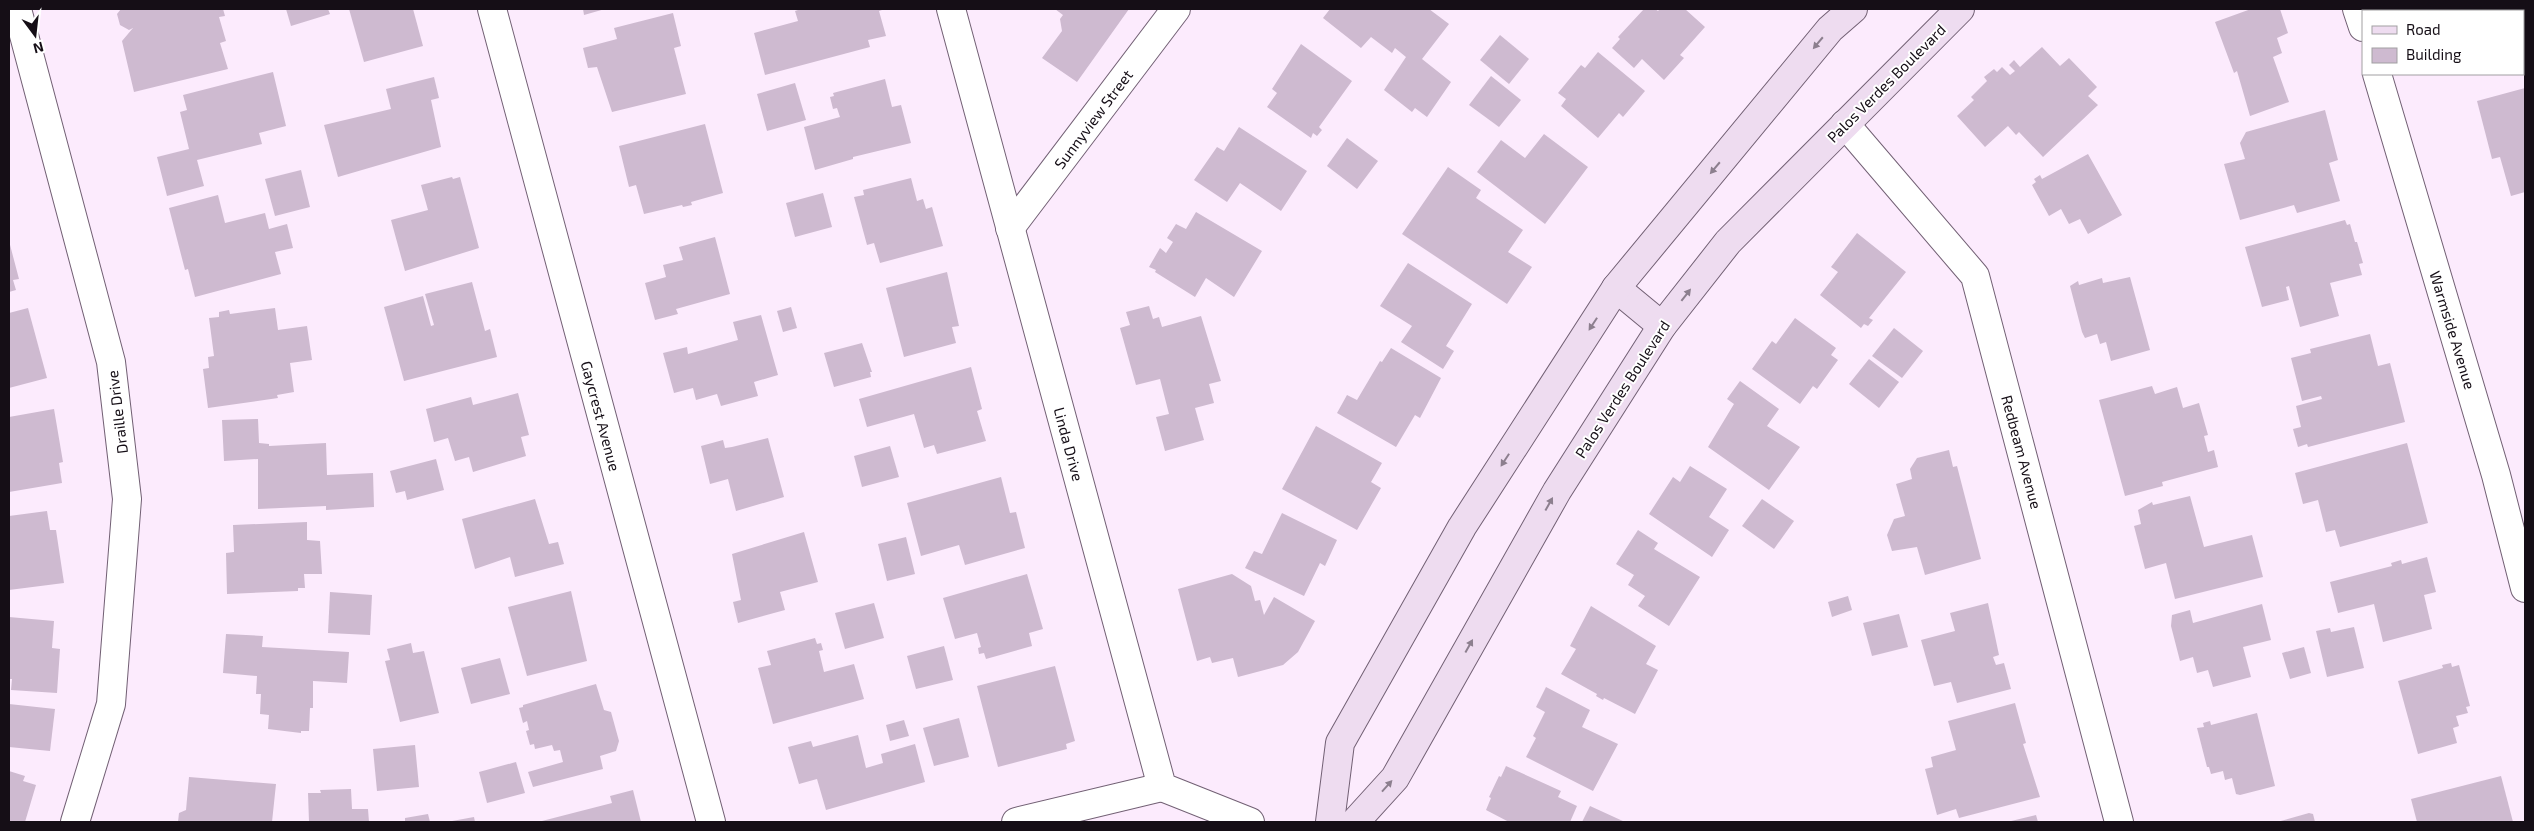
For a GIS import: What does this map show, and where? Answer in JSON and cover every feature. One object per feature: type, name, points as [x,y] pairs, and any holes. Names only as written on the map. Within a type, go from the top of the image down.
[{"type":"main road","points":[[1330,822],[1340,742],[1462,527],[1616,288],[1830,29],[1853,9]]},
{"type":"main road","name":"Palos Verdes Boulevard","points":[[1355,822],[1395,778],[1556,491],[1662,326],[1728,242],[1960,9]]},
{"type":"main road","points":[[1616,288],[1662,326]]},
{"type":"street","name":"Draille Drive","points":[[16,9],[111,362],[127,499],[111,704],[76,822]]},
{"type":"street","name":"Gaycrest Avenue","points":[[492,9],[711,822]]},
{"type":"street","name":"Linda Drive","points":[[951,9],[1162,787]]},
{"type":"street","name":"Sunnyview Street","points":[[1010,228],[1176,9]]},
{"type":"street","points":[[2357,9],[2362,24]]},
{"type":"street","name":"Warmside Avenue","points":[[2377,75],[2496,475],[2525,588]]},
{"type":"street","name":"Redbeam Avenue","points":[[1846,124],[1975,276],[2119,822]]},
{"type":"street","points":[[1016,822],[1162,787],[1250,822]]},
{"type":"building","points":[[121,9],[223,9],[225,16],[219,17],[226,41],[220,43],[228,69],[134,92],[122,41],[133,28],[129,30],[120,25],[117,14]]},
{"type":"building","points":[[286,9],[328,9],[330,14],[291,26]]},
{"type":"building","points":[[349,9],[413,9],[423,46],[364,62]]},
{"type":"building","points":[[583,9],[605,9],[584,15]]},
{"type":"building","points":[[801,9],[885,9],[879,11],[886,36],[868,40],[870,47],[765,75],[754,33],[798,21],[795,11]]},
{"type":"building","points":[[1055,9],[1129,9],[1077,82],[1042,58],[1062,31],[1060,19],[1063,15]]},
{"type":"building","points":[[1330,9],[1429,9],[1449,24],[1422,59],[1451,82],[1427,117],[1415,108],[1412,112],[1384,90],[1406,57],[1395,48],[1392,53],[1371,37],[1361,48],[1323,18]]},
{"type":"building","points":[[1644,9],[1655,9],[1658,11],[1660,9],[1685,9],[1705,27],[1680,55],[1684,58],[1664,80],[1642,59],[1634,68],[1612,48],[1620,39],[1618,37]]},
{"type":"building","points":[[2251,9],[2280,9],[2288,33],[2277,38],[2282,53],[2273,57],[2289,102],[2250,116],[2237,71],[2234,73],[2215,22]]},
{"type":"building","points":[[2525,9],[2525,49],[2524,10],[2466,10]]},
{"type":"building","points":[[673,13],[681,46],[674,48],[686,94],[612,112],[597,67],[588,68],[583,48],[617,39],[614,28]]},
{"type":"building","points":[[1500,35],[1529,59],[1509,84],[1480,60]]},
{"type":"building","points":[[1301,44],[1352,81],[1319,127],[1322,130],[1317,136],[1313,133],[1311,138],[1267,107],[1277,93],[1272,89]]},
{"type":"building","points":[[2042,47],[2060,66],[2069,58],[2097,87],[2088,96],[2098,105],[2043,157],[2019,132],[2016,135],[2008,126],[1985,147],[1957,116],[1974,100],[1971,97],[1987,81],[1984,77],[1994,69],[1997,72],[2002,67],[2010,75],[2015,71],[2009,65],[2014,60],[2020,67]]},
{"type":"building","points":[[1598,52],[1645,91],[1623,117],[1619,113],[1598,138],[1561,106],[1566,99],[1558,93],[1581,65],[1585,68]]},
{"type":"building","points":[[273,72],[286,126],[259,133],[262,144],[197,160],[204,186],[167,196],[157,157],[189,149],[180,112],[187,110],[183,95]]},
{"type":"building","points":[[1491,76],[1521,100],[1499,127],[1469,105]]},
{"type":"building","points":[[434,77],[439,98],[431,100],[441,147],[338,177],[324,125],[391,109],[386,89]]},
{"type":"building","points":[[885,79],[892,107],[901,105],[911,143],[853,157],[853,159],[815,170],[804,127],[840,117],[837,108],[833,109],[830,97],[834,96],[833,93]]},
{"type":"building","points":[[795,83],[806,120],[767,131],[757,94]]},
{"type":"building","points":[[2525,88],[2525,192],[2511,196],[2500,157],[2492,159],[2477,101]]},
{"type":"building","points":[[2325,110],[2338,160],[2329,163],[2340,201],[2297,213],[2294,205],[2240,220],[2224,164],[2245,159],[2240,143],[2246,132]]},
{"type":"building","points":[[705,124],[723,193],[691,202],[692,205],[683,207],[682,205],[644,214],[636,185],[629,187],[619,146]]},
{"type":"building","points":[[1239,127],[1307,171],[1281,211],[1240,183],[1227,202],[1194,180],[1217,147],[1224,151]]},
{"type":"building","points":[[1544,134],[1588,167],[1545,224],[1477,172],[1501,140],[1525,158]]},
{"type":"building","points":[[1347,138],[1378,161],[1357,189],[1327,166]]},
{"type":"building","points":[[2088,154],[2122,215],[2088,234],[2080,219],[2069,224],[2061,209],[2049,216],[2032,185],[2036,182],[2034,179],[2040,175],[2042,179]]},
{"type":"building","points":[[1448,167],[1481,190],[1476,198],[1523,230],[1508,252],[1532,267],[1507,304],[1402,234]]},
{"type":"building","points":[[301,170],[310,207],[275,216],[265,179]]},
{"type":"building","points":[[452,177],[453,179],[460,177],[479,248],[405,271],[391,220],[428,210],[421,185]]},
{"type":"building","points":[[911,178],[917,201],[923,199],[926,209],[932,207],[943,246],[880,263],[874,243],[867,245],[854,197],[864,195],[863,190]]},
{"type":"building","points":[[823,193],[832,227],[795,237],[786,203]]},
{"type":"building","points":[[218,195],[225,223],[265,213],[269,229],[287,224],[293,248],[275,252],[281,274],[195,297],[188,269],[185,270],[169,208]]},
{"type":"building","points":[[1196,212],[1262,251],[1234,297],[1206,278],[1195,297],[1149,267],[1160,248],[1166,253],[1173,242],[1167,238],[1176,224],[1186,229]]},
{"type":"building","points":[[2345,220],[2347,225],[2350,224],[2363,263],[2359,264],[2362,275],[2330,283],[2339,316],[2300,327],[2289,286],[2286,287],[2289,300],[2262,307],[2245,247]]},
{"type":"building","points":[[1857,233],[1906,272],[1869,318],[1873,320],[1868,326],[1864,324],[1861,328],[1820,295],[1838,272],[1831,267]]},
{"type":"building","points":[[715,237],[730,294],[676,309],[678,314],[655,320],[645,283],[666,277],[663,265],[683,260],[679,247]]},
{"type":"building","points":[[9,241],[19,279],[13,280],[16,290],[9,292]]},
{"type":"building","points":[[1408,263],[1472,304],[1446,346],[1454,351],[1443,369],[1401,342],[1412,326],[1380,306]]},
{"type":"building","points":[[947,272],[959,326],[952,327],[956,343],[904,357],[886,288]]},
{"type":"building","points":[[2130,277],[2150,350],[2111,361],[2106,342],[2100,344],[2097,334],[2085,338],[2070,286],[2078,281],[2079,285],[2102,278],[2103,283]]},
{"type":"building","points":[[472,282],[485,331],[490,329],[497,357],[404,381],[384,307],[423,296],[431,326],[434,325],[425,294]]},
{"type":"building","points":[[1149,306],[1153,319],[1159,317],[1162,327],[1201,316],[1221,381],[1209,384],[1214,403],[1195,408],[1204,440],[1165,451],[1156,417],[1169,414],[1160,379],[1136,385],[1120,328],[1130,325],[1126,312]]},
{"type":"building","points":[[791,307],[797,328],[783,332],[777,311]]},
{"type":"building","points":[[28,308],[47,378],[9,388],[9,313]]},
{"type":"building","points":[[275,308],[278,330],[307,326],[312,360],[290,363],[294,392],[277,395],[278,398],[208,408],[203,369],[209,368],[208,357],[214,356],[209,318],[219,317],[219,312],[229,310],[230,314]]},
{"type":"building","points":[[761,315],[778,375],[754,382],[758,396],[721,406],[717,394],[696,400],[693,388],[674,393],[663,353],[687,347],[688,354],[738,340],[733,322]]},
{"type":"building","points":[[1795,318],[1836,348],[1831,355],[1838,360],[1817,389],[1813,386],[1800,404],[1752,369],[1772,341],[1776,344]]},
{"type":"building","points":[[1894,328],[1923,351],[1902,378],[1872,356]]},
{"type":"building","points":[[2370,334],[2378,366],[2390,363],[2405,422],[2308,447],[2307,444],[2298,447],[2293,429],[2301,427],[2296,406],[2322,399],[2321,396],[2302,401],[2291,358],[2311,353],[2310,349]]},
{"type":"building","points":[[862,343],[872,372],[870,372],[871,377],[834,387],[824,353]]},
{"type":"building","points":[[1391,348],[1441,378],[1420,418],[1415,415],[1396,447],[1337,413],[1347,395],[1357,400],[1380,361],[1382,362]]},
{"type":"building","points":[[1869,359],[1899,382],[1879,408],[1849,384]]},
{"type":"building","points":[[971,367],[982,409],[977,411],[986,441],[937,454],[934,445],[924,448],[914,414],[867,427],[859,399]]},
{"type":"building","points":[[1740,381],[1779,409],[1767,426],[1800,447],[1769,490],[1708,447],[1734,404],[1727,399]]},
{"type":"building","points":[[2152,386],[2155,394],[2177,387],[2183,408],[2199,403],[2208,435],[2204,436],[2208,452],[2214,450],[2218,467],[2162,482],[2163,486],[2125,496],[2099,400]]},
{"type":"building","points":[[518,393],[529,435],[521,437],[526,456],[473,472],[469,457],[455,461],[448,438],[434,442],[426,409],[471,397],[473,405]]},
{"type":"building","points":[[54,409],[63,462],[59,463],[62,483],[9,492],[9,417]]},
{"type":"building","points":[[258,419],[259,443],[269,444],[269,446],[326,443],[327,475],[373,473],[374,507],[326,510],[326,506],[258,509],[258,459],[224,461],[222,420]]},
{"type":"building","points":[[1316,426],[1382,463],[1371,482],[1381,488],[1357,530],[1282,489]]},
{"type":"building","points":[[768,438],[784,497],[736,511],[728,479],[710,484],[701,446],[723,440],[725,448]]},
{"type":"building","points":[[2407,443],[2428,523],[2340,547],[2335,530],[2326,532],[2318,500],[2303,504],[2295,473]]},
{"type":"building","points":[[890,446],[899,477],[862,487],[854,456]]},
{"type":"building","points":[[1949,450],[1953,467],[1957,466],[1981,559],[1925,575],[1917,547],[1892,551],[1887,535],[1894,519],[1905,516],[1896,484],[1912,479],[1910,469],[1917,458]]},
{"type":"building","points":[[436,459],[444,490],[407,500],[405,491],[396,493],[390,471]]},
{"type":"building","points":[[1690,466],[1727,489],[1709,517],[1729,530],[1712,557],[1649,514],[1673,477],[1680,482]]},
{"type":"building","points":[[1001,477],[1010,513],[1016,512],[1025,548],[965,565],[959,545],[921,556],[907,503]]},
{"type":"building","points":[[2190,496],[2204,547],[2252,535],[2263,577],[2175,599],[2166,563],[2145,569],[2134,526],[2141,524],[2138,510],[2152,502],[2153,505]]},
{"type":"building","points":[[535,499],[549,544],[558,542],[564,564],[515,577],[510,557],[475,569],[462,519]]},
{"type":"building","points":[[1762,499],[1794,521],[1774,549],[1742,526]]},
{"type":"building","points":[[47,511],[50,530],[56,530],[64,583],[9,590],[9,516]]},
{"type":"building","points":[[1282,513],[1337,540],[1325,566],[1320,563],[1304,596],[1245,568],[1254,551],[1262,554]]},
{"type":"building","points":[[307,522],[307,540],[320,541],[322,574],[304,574],[305,588],[298,588],[298,591],[227,594],[226,553],[234,552],[233,525]]},
{"type":"building","points":[[1638,530],[1658,543],[1654,549],[1700,577],[1669,626],[1638,606],[1645,596],[1628,585],[1634,575],[1616,564]]},
{"type":"building","points":[[804,532],[818,582],[780,592],[785,610],[738,623],[733,602],[741,600],[732,554]]},
{"type":"building","points":[[906,537],[915,574],[887,581],[878,544]]},
{"type":"building","points":[[2427,557],[2436,592],[2424,595],[2432,629],[2383,642],[2374,604],[2338,613],[2330,582],[2392,566],[2391,563],[2401,560],[2402,564]]},
{"type":"building","points":[[1027,574],[1043,629],[1029,633],[1032,646],[986,659],[984,653],[979,654],[978,648],[981,647],[977,633],[955,639],[943,598]]},
{"type":"building","points":[[1232,574],[1251,586],[1255,601],[1260,600],[1264,615],[1274,597],[1315,621],[1298,652],[1283,665],[1238,677],[1233,658],[1212,663],[1210,657],[1197,661],[1178,589]]},
{"type":"building","points":[[571,591],[587,661],[527,676],[508,607]]},
{"type":"building","points":[[330,592],[372,595],[370,635],[328,633]]},
{"type":"building","points":[[1848,596],[1852,610],[1832,617],[1828,602]]},
{"type":"building","points":[[874,603],[884,638],[845,649],[835,613]]},
{"type":"building","points":[[1988,603],[1999,655],[1993,657],[1996,665],[2004,663],[2011,689],[1957,703],[1951,682],[1934,686],[1921,640],[1955,631],[1950,613]]},
{"type":"building","points":[[2262,604],[2271,640],[2243,647],[2251,677],[2213,687],[2208,670],[2197,673],[2193,657],[2180,661],[2171,626],[2172,615],[2190,610],[2193,623]]},
{"type":"building","points":[[1591,606],[1656,646],[1646,664],[1658,670],[1635,714],[1604,698],[1603,700],[1596,696],[1597,694],[1561,674],[1576,649],[1570,646]]},
{"type":"building","points":[[1899,614],[1908,647],[1872,656],[1863,623]]},
{"type":"building","points":[[9,617],[54,621],[52,648],[60,649],[57,693],[11,690],[12,679],[9,679]]},
{"type":"building","points":[[2354,627],[2364,668],[2327,677],[2316,631],[2330,628],[2331,632]]},
{"type":"building","points":[[226,634],[263,636],[262,647],[349,652],[347,683],[313,681],[313,708],[310,708],[309,731],[301,731],[301,733],[268,729],[269,715],[260,714],[261,694],[256,694],[257,676],[223,673]]},
{"type":"building","points":[[815,638],[817,644],[821,643],[823,650],[819,651],[824,672],[854,664],[864,699],[773,724],[758,668],[771,665],[767,651]]},
{"type":"building","points":[[411,643],[413,653],[424,651],[439,713],[400,722],[385,661],[390,660],[387,649]]},
{"type":"building","points":[[944,646],[953,680],[916,689],[907,656]]},
{"type":"building","points":[[2304,647],[2311,673],[2290,679],[2282,653]]},
{"type":"building","points":[[500,658],[510,694],[471,704],[461,668]]},
{"type":"building","points":[[2451,663],[2452,667],[2459,665],[2470,706],[2466,707],[2468,713],[2456,716],[2459,726],[2453,728],[2457,743],[2418,754],[2398,681],[2443,668],[2442,665]]},
{"type":"building","points":[[1055,666],[1075,741],[1066,744],[1067,749],[998,767],[977,686]]},
{"type":"building","points":[[596,684],[604,710],[611,712],[619,741],[616,751],[600,756],[603,769],[533,787],[528,772],[563,762],[560,750],[554,751],[552,745],[535,749],[534,744],[530,745],[526,731],[529,730],[527,721],[523,723],[519,708],[523,707],[523,705]]},
{"type":"building","points":[[1546,687],[1590,710],[1582,727],[1618,744],[1593,791],[1526,757],[1536,738],[1533,736],[1545,712],[1536,707]]},
{"type":"building","points":[[2015,703],[2026,743],[2023,744],[2040,797],[1959,818],[1956,809],[1937,815],[1925,769],[1933,767],[1931,757],[1956,750],[1948,721]]},
{"type":"building","points":[[9,704],[55,709],[50,751],[9,747]]},
{"type":"building","points":[[2257,713],[2275,786],[2240,795],[2236,794],[2232,778],[2225,780],[2223,771],[2211,774],[2209,767],[2207,767],[2197,728],[2204,727],[2203,723],[2210,721],[2211,725]]},
{"type":"building","points":[[959,718],[969,757],[934,766],[923,728]]},
{"type":"building","points":[[904,720],[909,736],[890,741],[886,725]]},
{"type":"building","points":[[858,735],[866,768],[883,763],[881,754],[915,744],[925,782],[826,810],[817,779],[799,784],[788,747],[811,741],[813,747]]},
{"type":"building","points":[[415,745],[419,787],[377,791],[373,749]]},
{"type":"building","points":[[516,762],[525,793],[487,803],[479,772]]},
{"type":"building","points":[[1506,766],[1561,791],[1558,797],[1577,806],[1570,822],[1509,822],[1486,810],[1491,798],[1489,797]]},
{"type":"building","points":[[9,771],[25,776],[23,781],[36,785],[25,822],[9,822]]},
{"type":"building","points":[[2501,776],[2513,822],[2417,822],[2411,799]]},
{"type":"building","points":[[189,777],[276,784],[272,822],[178,822],[179,813],[186,810]]},
{"type":"building","points":[[351,789],[352,809],[368,809],[369,822],[309,822],[308,793],[321,793],[320,790]]},
{"type":"building","points":[[633,790],[641,822],[538,822],[612,803],[610,796]]},
{"type":"building","points":[[1590,806],[1625,822],[1582,822]]},
{"type":"building","points":[[2309,813],[2313,814],[2315,822],[2277,822]]},
{"type":"building","points":[[428,814],[430,822],[405,822],[405,818]]},
{"type":"building","points":[[2036,815],[2038,822],[2007,822]]},
{"type":"building","points":[[474,817],[475,822],[452,822],[452,821]]}]
